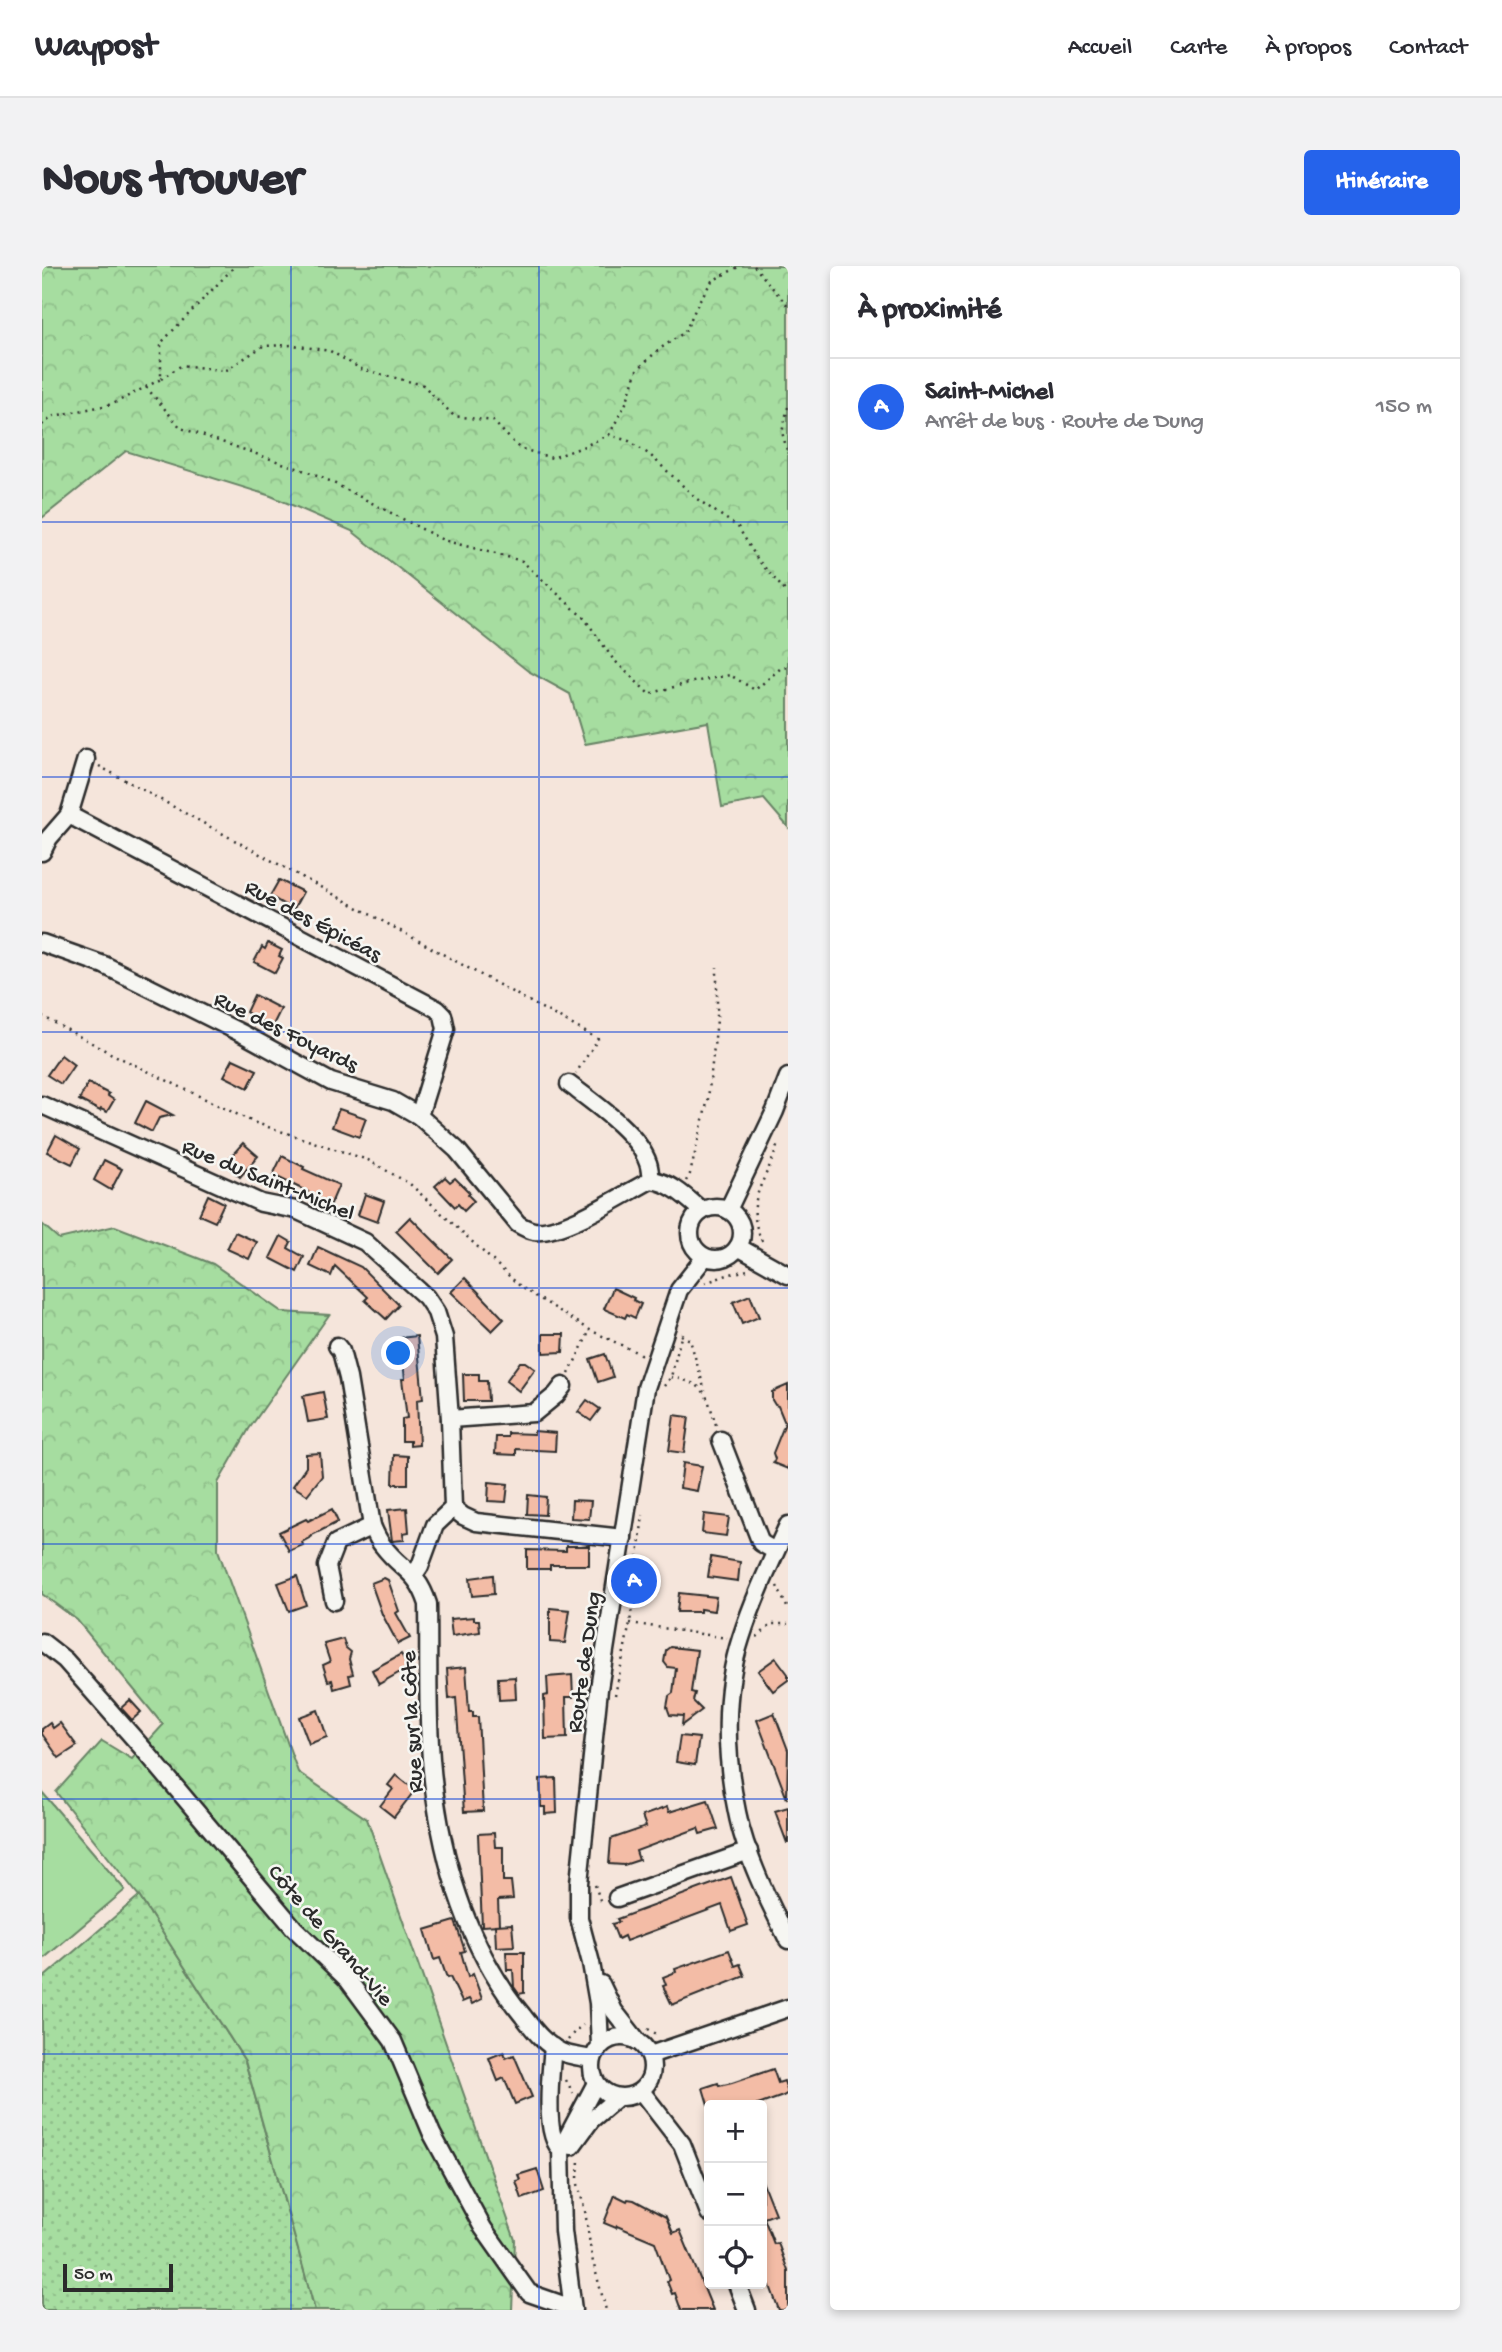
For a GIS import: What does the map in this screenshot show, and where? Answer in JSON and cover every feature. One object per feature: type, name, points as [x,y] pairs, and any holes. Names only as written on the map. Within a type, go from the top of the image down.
[{"type":"street","points":[[42,852],[69,816],[86,759]]},
{"type":"street","name":"Rue des Épicéas","points":[[69,816],[437,1009],[443,1015],[446,1029],[419,1116]]},
{"type":"street","name":"Rue des Foyards","points":[[42,943],[104,965],[243,1034],[331,1082],[393,1101],[419,1116],[457,1150],[518,1224],[535,1231],[559,1228],[651,1180]]},
{"type":"street","points":[[728,1210],[775,1111],[788,1077]]},
{"type":"street","points":[[569,1084],[599,1106],[638,1144],[648,1162],[651,1180],[660,1181],[680,1192],[702,1210]]},
{"type":"street","name":"Rue du Saint-Michel","points":[[42,1105],[261,1203],[296,1210],[365,1242],[426,1297],[436,1312],[444,1337],[453,1508]]},
{"type":"street","points":[[715,1207],[728,1210],[736,1216],[741,1226],[742,1237],[738,1247],[723,1258],[705,1257],[696,1250],[691,1240],[690,1229],[694,1218],[702,1210],[715,1207]]},
{"type":"street","points":[[738,1247],[788,1275]]},
{"type":"street","name":"Route de Dung","points":[[596,2052],[598,2003],[579,1918],[579,1883],[599,1689],[623,1538],[653,1389],[679,1290],[705,1257]]},
{"type":"street","name":"Rue sur la Côte","points":[[337,1346],[341,1351],[348,1378],[372,1526],[382,1545],[422,1586],[428,1604],[431,1764],[435,1797],[461,1903],[477,1946],[505,1994],[543,2040],[564,2053],[596,2052]]},
{"type":"street","points":[[450,1419],[534,1413],[563,1386]]},
{"type":"street","points":[[721,1440],[761,1543],[775,1552]]},
{"type":"street","points":[[414,1575],[435,1525],[453,1508],[476,1522],[623,1538]]},
{"type":"street","points":[[788,1525],[741,1640],[730,1693],[728,1746],[737,1814],[749,1851],[788,1940]]},
{"type":"street","points":[[334,1601],[327,1566],[336,1543],[372,1526]]},
{"type":"street","name":"Côte de Grand-Vie","points":[[42,1642],[65,1660],[294,1928],[348,1980],[393,2041],[432,2134],[483,2228],[529,2293],[573,2309]]},
{"type":"street","points":[[617,1898],[749,1851]]},
{"type":"street","name":"Route de Dung","points":[[591,1963],[614,2011],[638,2032]]},
{"type":"street","points":[[650,2054],[788,2008]]},
{"type":"street","points":[[561,2169],[574,2141],[591,2120],[618,2098],[641,2091],[649,2081],[653,2068],[650,2054],[638,2032],[610,2038],[596,2052],[592,2072],[596,2084],[606,2093],[618,2098]]},
{"type":"street","points":[[553,2047],[550,2075],[552,2140],[561,2149]]},
{"type":"street","points":[[573,2309],[563,2231],[561,2149],[596,2084]]},
{"type":"street","points":[[641,2091],[682,2144],[704,2200]]},
{"type":"street","points":[[739,2289],[747,2310]]},
{"type":"path","points":[[161,379],[162,343],[235,266]]},
{"type":"path","points":[[42,425],[54,416],[113,404],[182,365],[225,371],[263,346],[293,345],[330,351],[361,369],[423,385],[454,416],[493,421],[519,448],[552,458],[580,449],[609,435],[627,401],[636,371],[658,350],[685,332],[712,281],[740,266]]},
{"type":"path","points":[[754,266],[788,306]]},
{"type":"path","points":[[146,387],[181,428],[320,476],[443,540],[522,561],[585,619],[613,659],[649,694],[730,675],[755,690],[782,668],[788,667]]},
{"type":"path","points":[[788,407],[782,432],[788,454]]},
{"type":"path","points":[[609,435],[629,441],[650,455],[697,499],[738,527],[758,560],[788,594]]},
{"type":"path","points":[[86,759],[598,1039],[569,1084]]},
{"type":"path","points":[[680,1192],[690,1174],[708,1099],[717,1020],[717,967]]},
{"type":"path","points":[[42,1016],[110,1053],[253,1122],[368,1160],[410,1184],[522,1287],[590,1330],[639,1354],[637,1364]]},
{"type":"path","points":[[700,1287],[707,1281],[751,1269],[759,1259],[764,1246],[755,1228],[754,1203],[779,1137]]},
{"type":"path","points":[[653,1389],[671,1377],[685,1325]]},
{"type":"path","points":[[563,1386],[590,1330]]},
{"type":"path","points":[[681,1335],[690,1340],[721,1440]]},
{"type":"path","points":[[671,1377],[688,1380],[705,1391]]},
{"type":"path","points":[[614,1698],[629,1623],[644,1509]]},
{"type":"path","points":[[776,1585],[788,1609]]},
{"type":"path","points":[[629,1623],[741,1640],[755,1639],[772,1624],[788,1623]]},
{"type":"path","points":[[579,1883],[595,1884],[600,1900],[613,1895],[617,1898]]},
{"type":"path","points":[[638,2032],[661,2037],[669,2048]]},
{"type":"path","points":[[578,2184],[592,2258],[607,2310]]},
{"type":"green space","points":[[42,266],[788,266],[788,827],[764,799],[722,807],[708,722],[585,744],[570,694],[528,671],[352,531],[271,496],[126,451],[42,518]]},
{"type":"green space","points":[[42,1224],[59,1239],[115,1226],[213,1264],[282,1312],[329,1315],[249,1429],[218,1483],[218,1550],[298,1772],[367,1819],[515,2240],[512,2310],[315,2310],[245,2061],[139,1896],[56,1792],[102,1741],[132,1759],[163,1725],[77,1620],[42,1594]]},
{"type":"green space","points":[[42,1792],[125,1890],[42,1960]]},
{"type":"green space","points":[[139,1896],[245,2061],[315,2310],[42,2310],[42,1979]]},
{"type":"building","points":[[279,880],[303,892],[293,910],[270,896]]},
{"type":"building","points":[[268,943],[282,950],[279,956],[283,958],[275,973],[254,962],[262,947],[265,949]]},
{"type":"building","points":[[254,995],[281,1009],[272,1027],[246,1012]]},
{"type":"building","points":[[61,1055],[74,1065],[61,1084],[47,1075]]},
{"type":"building","points":[[233,1059],[257,1070],[248,1088],[224,1076]]},
{"type":"building","points":[[88,1083],[109,1094],[114,1100],[107,1112],[79,1100]]},
{"type":"building","points":[[146,1101],[173,1115],[159,1118],[152,1132],[135,1123]]},
{"type":"building","points":[[339,1109],[366,1118],[359,1137],[332,1127]]},
{"type":"building","points":[[56,1135],[80,1149],[72,1164],[47,1152]]},
{"type":"building","points":[[243,1143],[258,1156],[240,1177],[225,1163]]},
{"type":"building","points":[[282,1156],[339,1185],[330,1206],[273,1175]]},
{"type":"building","points":[[104,1160],[122,1169],[111,1190],[94,1180]]},
{"type":"building","points":[[445,1177],[450,1182],[455,1178],[470,1193],[468,1195],[474,1201],[464,1211],[458,1204],[455,1207],[435,1186]]},
{"type":"building","points":[[365,1194],[384,1201],[377,1222],[358,1215]]},
{"type":"building","points":[[208,1195],[224,1203],[215,1222],[199,1215]]},
{"type":"building","points":[[410,1217],[452,1259],[438,1273],[396,1231]]},
{"type":"building","points":[[235,1232],[257,1242],[249,1259],[227,1249]]},
{"type":"building","points":[[281,1236],[291,1242],[288,1248],[304,1257],[297,1272],[270,1258]]},
{"type":"building","points":[[318,1247],[361,1267],[399,1305],[386,1319],[365,1300],[368,1297],[335,1266],[331,1276],[310,1266]]},
{"type":"building","points":[[465,1278],[504,1319],[492,1331],[451,1292]]},
{"type":"building","points":[[613,1288],[641,1304],[635,1318],[627,1314],[625,1318],[604,1309]]},
{"type":"building","points":[[750,1295],[759,1317],[742,1324],[733,1302]]},
{"type":"building","points":[[543,1334],[564,1334],[563,1352],[543,1353]]},
{"type":"building","points":[[417,1336],[423,1399],[417,1400],[419,1445],[410,1446],[410,1441],[402,1441],[402,1419],[407,1418],[400,1338]]},
{"type":"building","points":[[605,1354],[613,1377],[598,1382],[590,1359]]},
{"type":"building","points":[[520,1362],[525,1362],[535,1369],[519,1391],[506,1381]]},
{"type":"building","points":[[463,1374],[479,1374],[479,1381],[487,1381],[488,1401],[464,1401]]},
{"type":"building","points":[[788,1385],[788,1469],[773,1463],[773,1453],[785,1423],[778,1406],[772,1400],[772,1392]]},
{"type":"building","points":[[323,1392],[328,1419],[308,1422],[303,1396]]},
{"type":"building","points":[[587,1400],[600,1409],[591,1421],[578,1412]]},
{"type":"building","points":[[674,1415],[689,1417],[684,1453],[669,1451]]},
{"type":"building","points":[[534,1431],[556,1433],[555,1451],[516,1449],[516,1455],[495,1454],[496,1437],[508,1437],[508,1433],[534,1434]]},
{"type":"building","points":[[320,1453],[322,1476],[307,1495],[293,1486],[306,1467],[306,1454]]},
{"type":"building","points":[[394,1455],[408,1456],[408,1484],[393,1484]]},
{"type":"building","points":[[683,1463],[702,1466],[697,1491],[680,1488]]},
{"type":"building","points":[[489,1482],[508,1484],[506,1502],[488,1501]]},
{"type":"building","points":[[528,1495],[546,1497],[545,1515],[527,1514]]},
{"type":"building","points":[[572,1500],[591,1501],[589,1519],[571,1518]]},
{"type":"building","points":[[407,1508],[409,1532],[403,1533],[404,1540],[392,1541],[388,1510]]},
{"type":"building","points":[[332,1509],[338,1522],[310,1536],[302,1542],[303,1545],[289,1551],[279,1532]]},
{"type":"building","points":[[704,1514],[729,1517],[726,1536],[702,1533]]},
{"type":"building","points":[[566,1546],[589,1546],[589,1565],[550,1565],[550,1569],[527,1569],[527,1550],[566,1551]]},
{"type":"building","points":[[711,1557],[740,1562],[738,1581],[708,1577]]},
{"type":"building","points":[[493,1575],[494,1594],[472,1596],[470,1578]]},
{"type":"building","points":[[297,1576],[306,1605],[289,1611],[278,1583]]},
{"type":"building","points":[[384,1578],[388,1580],[399,1611],[396,1613],[410,1638],[398,1644],[382,1614],[371,1583]]},
{"type":"building","points":[[679,1593],[716,1597],[714,1611],[700,1609],[700,1612],[677,1612]]},
{"type":"building","points":[[550,1608],[570,1610],[565,1643],[550,1642]]},
{"type":"building","points":[[474,1617],[474,1620],[479,1620],[480,1632],[452,1636],[450,1619]]},
{"type":"building","points":[[343,1639],[346,1648],[351,1652],[349,1659],[353,1674],[349,1675],[351,1684],[334,1689],[332,1680],[328,1681],[323,1665],[330,1662],[324,1644]]},
{"type":"building","points":[[670,1647],[697,1650],[691,1692],[695,1693],[693,1701],[702,1710],[682,1725],[683,1716],[670,1715],[667,1707],[669,1696],[673,1693],[676,1668],[668,1667],[664,1662],[666,1650]]},
{"type":"building","points":[[401,1654],[409,1667],[379,1684],[372,1670]]},
{"type":"building","points":[[776,1658],[788,1674],[788,1680],[773,1691],[758,1671]]},
{"type":"building","points":[[466,1667],[469,1712],[473,1712],[473,1717],[478,1717],[483,1811],[464,1812],[456,1698],[449,1699],[447,1669]]},
{"type":"building","points":[[572,1675],[573,1697],[566,1697],[567,1738],[545,1739],[544,1696],[548,1695],[547,1677]]},
{"type":"building","points":[[515,1677],[516,1699],[499,1700],[498,1678]]},
{"type":"building","points":[[130,1700],[141,1712],[132,1720],[121,1708]]},
{"type":"building","points":[[318,1710],[327,1737],[309,1744],[299,1717]]},
{"type":"building","points":[[774,1713],[788,1750],[787,1799],[757,1720]]},
{"type":"building","points":[[50,1723],[53,1728],[60,1723],[77,1746],[59,1758],[42,1734],[42,1729]]},
{"type":"building","points":[[680,1736],[699,1738],[695,1765],[676,1762]]},
{"type":"building","points":[[396,1775],[415,1790],[394,1817],[380,1806],[393,1789],[388,1785]]},
{"type":"building","points":[[556,1778],[557,1813],[545,1814],[545,1807],[541,1807],[540,1779]]},
{"type":"building","points":[[708,1800],[718,1829],[700,1834],[698,1828],[636,1851],[639,1860],[624,1865],[609,1864],[611,1839],[646,1827],[642,1816],[667,1807],[669,1812]]},
{"type":"building","points":[[788,1807],[788,1843],[787,1843],[775,1811]]},
{"type":"building","points":[[494,1833],[495,1847],[503,1847],[503,1881],[511,1881],[513,1899],[498,1900],[499,1925],[482,1926],[478,1834]]},
{"type":"building","points":[[731,1877],[748,1925],[731,1931],[722,1905],[626,1941],[624,1936],[618,1939],[612,1924],[619,1922],[617,1919]]},
{"type":"building","points":[[455,1921],[465,1951],[461,1952],[468,1977],[473,1974],[482,1999],[472,2004],[469,1999],[462,2002],[450,1977],[447,1978],[440,1958],[434,1960],[425,1930]]},
{"type":"building","points":[[512,1924],[514,1946],[496,1947],[495,1925]]},
{"type":"building","points":[[729,1950],[735,1966],[740,1964],[745,1976],[672,2005],[663,1986],[666,1985],[663,1977],[676,1972],[675,1969]]},
{"type":"building","points":[[506,1952],[524,1952],[524,1993],[519,1994],[514,1987],[513,1970],[507,1970]]},
{"type":"building","points":[[504,2052],[506,2058],[514,2055],[532,2097],[515,2104],[504,2078],[498,2081],[489,2058]]},
{"type":"building","points":[[773,2069],[778,2083],[784,2081],[788,2093],[767,2102],[707,2100],[703,2088],[718,2083],[719,2086]]},
{"type":"building","points":[[537,2169],[544,2191],[522,2199],[516,2181],[520,2180],[518,2175]]},
{"type":"building","points":[[767,2194],[775,2214],[767,2217]]},
{"type":"building","points":[[615,2195],[627,2201],[634,2200],[666,2217],[673,2233],[680,2230],[713,2310],[681,2310],[667,2281],[669,2280],[655,2242],[604,2223]]},
{"type":"building","points":[[767,2226],[774,2244],[778,2243],[788,2271],[788,2310],[779,2310],[767,2278]]},
{"type":"place","name":"Saint-Michel","points":[[634,1581]]}]
